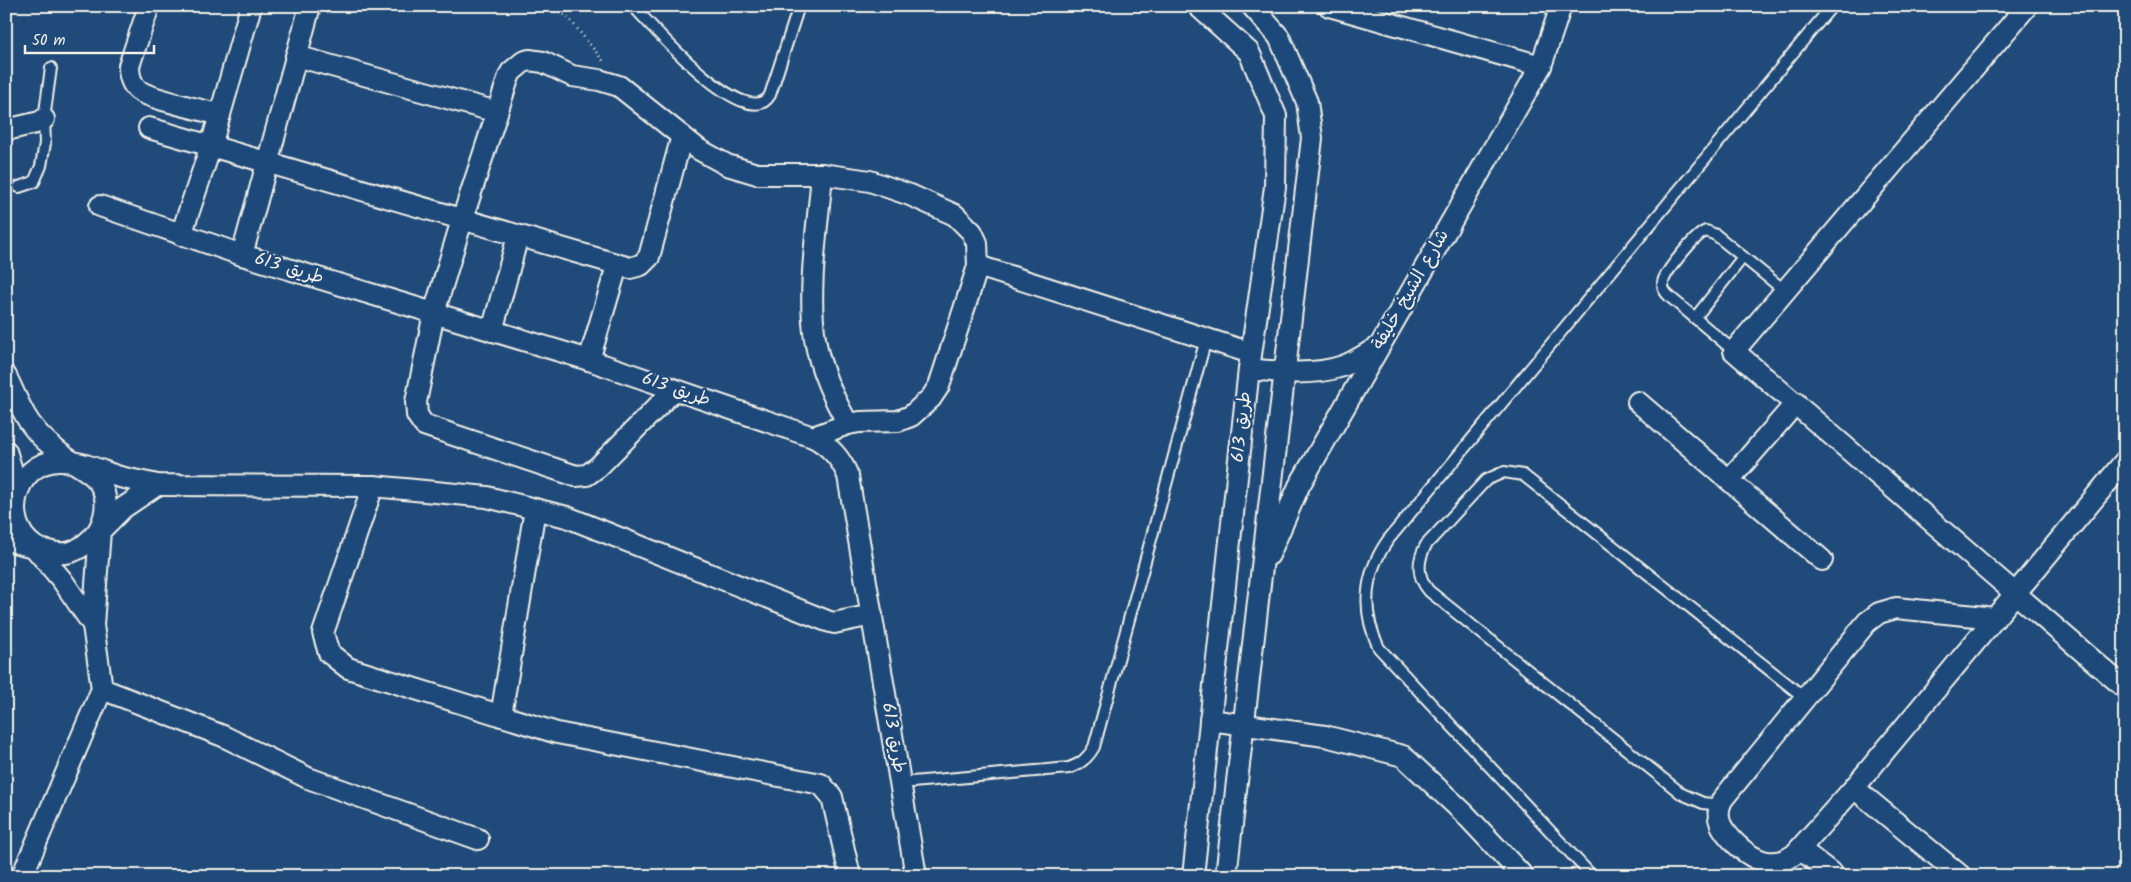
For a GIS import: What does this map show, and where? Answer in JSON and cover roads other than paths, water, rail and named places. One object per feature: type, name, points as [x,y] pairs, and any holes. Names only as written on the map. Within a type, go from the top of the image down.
[{"type":"street","points":[[149,6],[129,66],[129,73],[134,85],[145,94],[220,115]]},
{"type":"street","points":[[181,235],[211,146],[251,6]]},
{"type":"street","points":[[242,255],[310,6]]},
{"type":"street","name":"طريق 613","points":[[1193,876],[1250,361],[1275,187],[1276,116],[1249,52],[1198,6]]},
{"type":"street","name":"طريق 613","points":[[1226,876],[1312,138],[1307,102],[1280,37],[1252,6]]},
{"type":"street","points":[[1329,6],[1541,66]]},
{"type":"street","name":"شارع الشيخ خليفة","points":[[1261,575],[1299,486],[1541,66],[1561,6]]},
{"type":"street","points":[[2027,6],[1734,351],[2125,688]]},
{"type":"street","points":[[296,56],[497,112]]},
{"type":"street","points":[[674,390],[598,467],[587,475],[576,476],[424,425],[417,415],[416,402],[434,313],[462,220],[511,72],[523,62],[530,60],[543,62],[572,76],[609,83],[629,93],[712,158],[743,171],[772,175],[822,174],[849,177],[890,187],[956,215],[972,232],[977,243],[978,266],[938,386],[931,398],[910,416],[898,421],[848,424],[813,437]]},
{"type":"street","points":[[6,130],[40,122],[44,119]]},
{"type":"street","points":[[149,128],[617,266],[636,268],[649,257],[682,136]]},
{"type":"street","points":[[822,174],[812,295],[815,340],[827,382],[848,424]]},
{"type":"street","name":"طريق 613","points":[[100,206],[242,255],[589,360],[813,437],[832,450],[848,476],[916,876]]},
{"type":"street","points":[[492,331],[518,236]]},
{"type":"street","points":[[589,360],[617,266]]},
{"type":"street","points":[[978,266],[1206,339],[1250,361],[1284,372],[1333,369],[1345,366],[1378,347]]},
{"type":"street","points":[[6,376],[32,427],[72,462],[96,477],[103,489],[106,504],[100,531],[93,625],[102,689],[22,876]]},
{"type":"street","points":[[1638,402],[1822,560]]},
{"type":"street","points":[[1729,480],[1796,403]]},
{"type":"street","points":[[6,451],[14,521],[22,536],[62,580],[93,625]]},
{"type":"street","points":[[12,493],[26,474],[40,464],[57,461],[72,462],[124,478],[157,485],[373,486],[487,497],[567,517],[827,621],[834,623],[872,615]]},
{"type":"street","points":[[1995,618],[1896,608],[1879,613],[1867,622],[1720,805],[1718,817],[1722,829],[1749,856],[1758,861],[1778,863],[1787,860],[1800,849],[1854,788],[2015,594],[2125,461]]},
{"type":"street","points":[[6,540],[58,554],[70,553],[82,548],[123,508],[157,485]]},
{"type":"street","points":[[373,486],[323,633],[329,653],[348,668],[557,733],[821,784],[832,797],[850,876]]},
{"type":"street","points":[[501,716],[535,509]]},
{"type":"street","points":[[102,689],[223,736],[308,778],[478,838]]},
{"type":"street","points":[[1210,720],[1325,736],[1403,756],[1464,813],[1523,876]]},
{"type":"street","points":[[1854,788],[1961,876]]},
{"type":"street","points":[[1800,849],[1835,876]]},
{"type":"lane","points":[[633,6],[709,82],[737,99],[754,104],[763,103],[770,95],[800,6]]},
{"type":"lane","points":[[1592,876],[1379,648],[1373,635],[1368,614],[1367,593],[1369,579],[1379,552],[1388,540],[1832,6]]},
{"type":"lane","points":[[19,187],[32,184],[36,179],[45,142],[44,119],[51,68]]},
{"type":"lane","points":[[1734,351],[1666,294],[1663,284],[1667,274],[1697,236],[1706,231],[1711,232],[1785,291]]},
{"type":"lane","points":[[1695,318],[1743,257]]},
{"type":"lane","points":[[901,783],[1070,768],[1085,760],[1090,754],[1094,747],[1206,339]]},
{"type":"lane","points":[[1720,805],[1703,803],[1682,794],[1430,591],[1424,585],[1419,570],[1421,553],[1426,545],[1486,480],[1504,472],[1524,475],[1805,698]]}]
